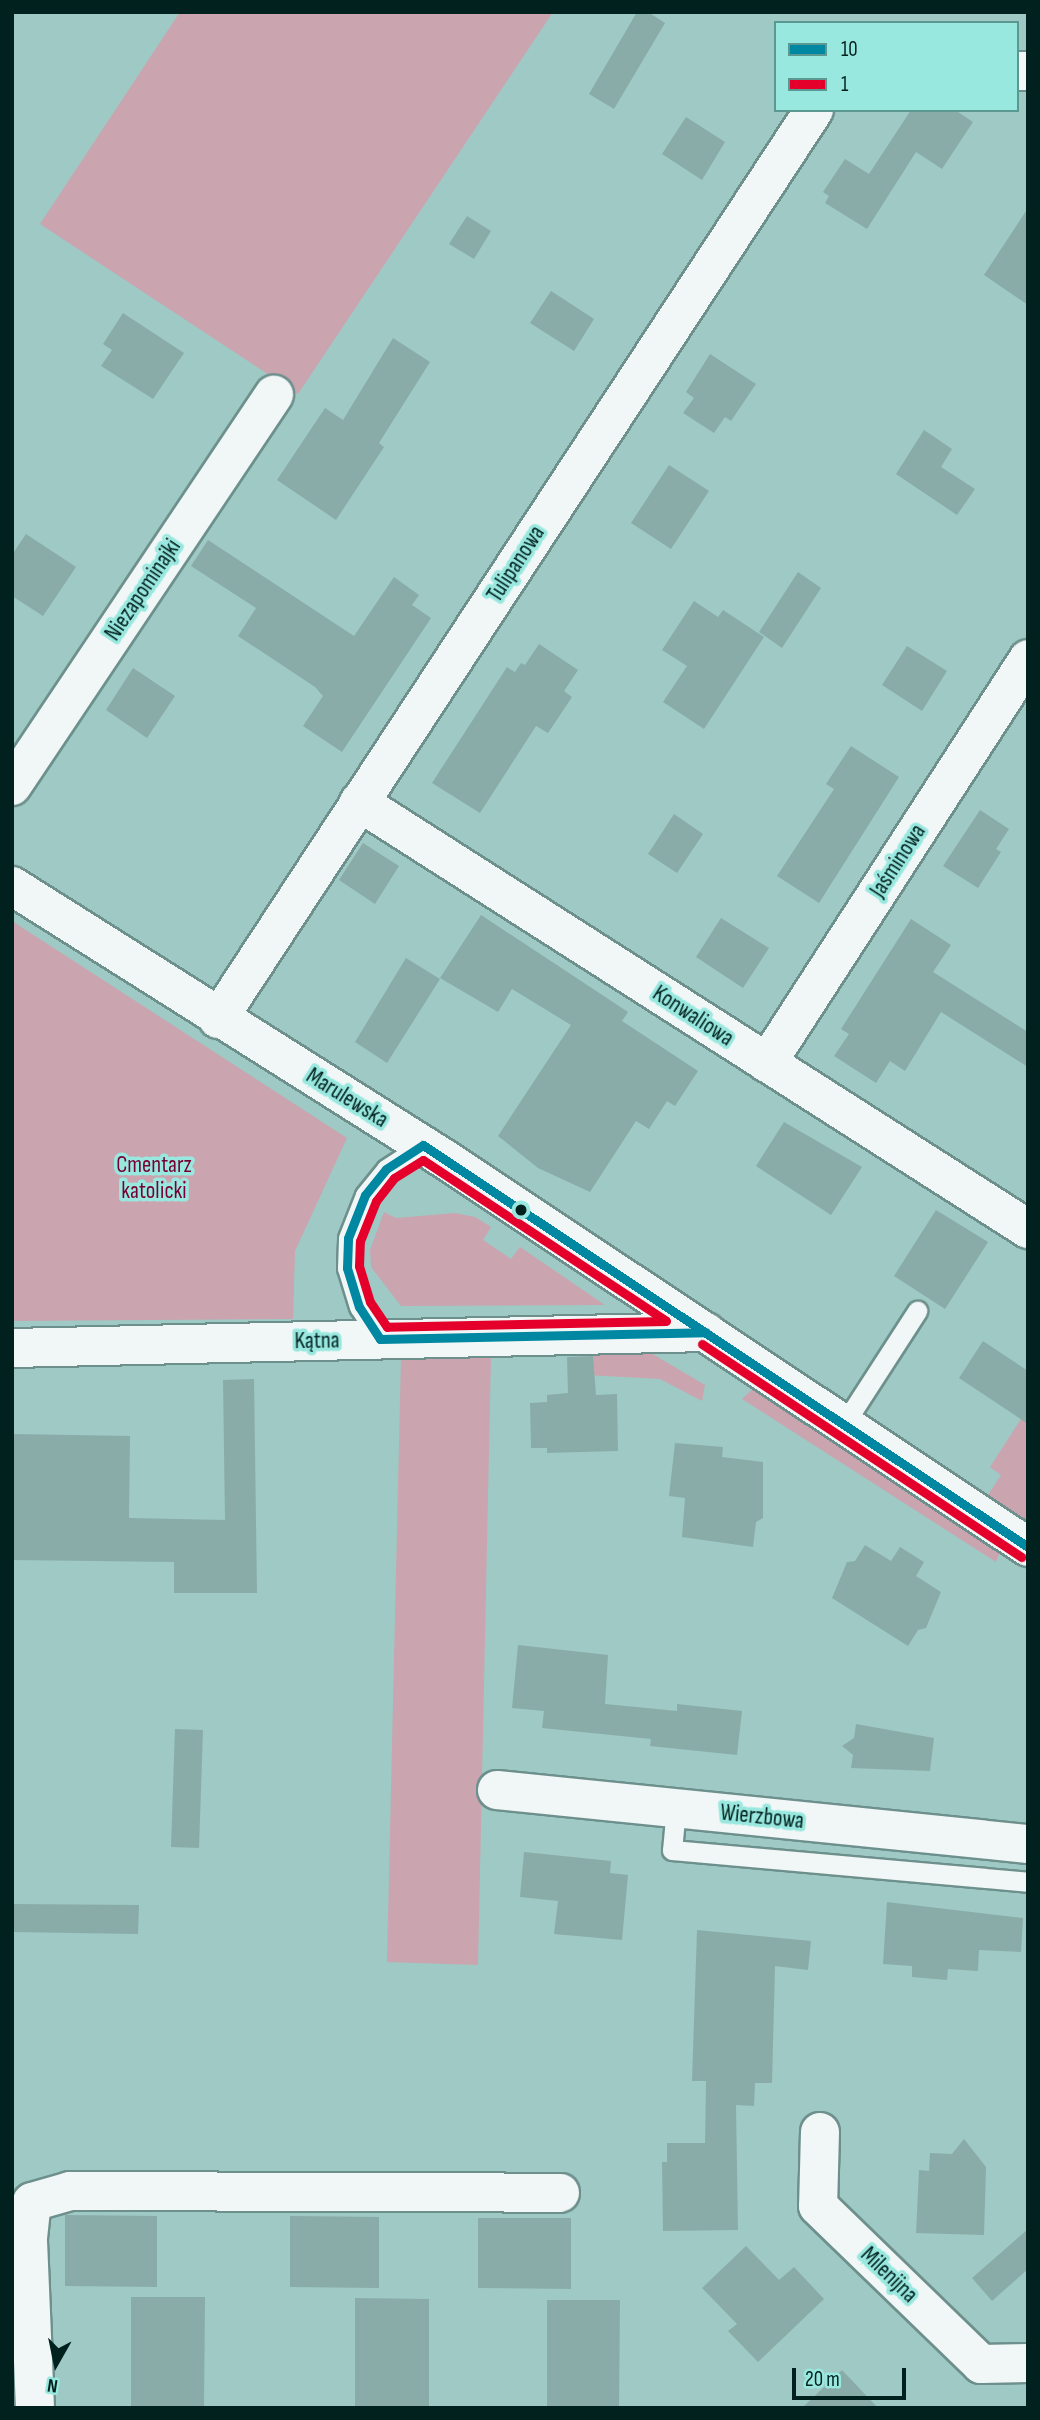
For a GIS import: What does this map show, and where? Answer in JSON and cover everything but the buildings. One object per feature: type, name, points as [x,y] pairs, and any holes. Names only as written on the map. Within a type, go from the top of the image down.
[{"type":"street","name":"Tulipanowa","points":[[218,1019],[813,112]]},
{"type":"street","name":"Niezapominajki","points":[[12,786],[274,394]]},
{"type":"street","name":"Jaśminowa","points":[[767,1063],[1028,659]]},
{"type":"street","name":"Konwaliowa","points":[[359,802],[1028,1229]]},
{"type":"street","name":"Marulewska","points":[[12,886],[218,1019],[423,1145],[1028,1548]]},
{"type":"street","name":"Kątna","points":[[12,1348],[706,1332]]},
{"type":"street","name":"Wierzbowa","points":[[497,1790],[1028,1844]]},
{"type":"street","name":"Milenijna","points":[[820,2132],[818,2206],[981,2364],[1028,2363]]},
{"type":"street","points":[[35,2408],[28,2238],[32,2202],[70,2191],[560,2193]]},
{"type":"lane","points":[[380,1339],[359,1307],[347,1268],[348,1238],[365,1195],[386,1169],[423,1145]]},
{"type":"lane","points":[[844,1424],[917,1311]]},
{"type":"lane","points":[[676,1808],[672,1850],[1028,1882]]},
{"type":"green space","points":[[180,12],[553,12],[298,394],[40,224]]},
{"type":"green space","name":"Cmentarz katolicki","points":[[12,921],[347,1138],[295,1251],[293,1319],[12,1321]]},
{"type":"green space","points":[[384,1212],[396,1218],[455,1213],[475,1217],[491,1227],[483,1240],[511,1259],[520,1247],[605,1305],[401,1306],[371,1267],[370,1250]]},
{"type":"green space","points":[[590,1353],[651,1353],[705,1385],[702,1401],[660,1379],[587,1375]]},
{"type":"green space","points":[[491,1355],[478,1965],[387,1962],[401,1357]]},
{"type":"green space","points":[[755,1387],[1001,1548],[996,1562],[742,1399]]},
{"type":"green space","points":[[1028,1408],[1028,1525],[986,1498],[1001,1475],[990,1467]]},
{"type":"transit line","name":"10","points":[[423,1145],[1028,1547]]},
{"type":"transit line","name":"10","points":[[380,1339],[359,1307],[347,1268],[348,1238],[365,1195],[386,1169],[423,1145]]},
{"type":"transit line","name":"1","points":[[423,1160],[666,1321],[387,1327],[370,1302],[359,1266],[360,1241],[376,1201],[394,1178],[423,1160]]},
{"type":"transit line","name":"10","points":[[380,1339],[706,1332]]},
{"type":"transit line","name":"1","points":[[702,1344],[1021,1557]]}]
